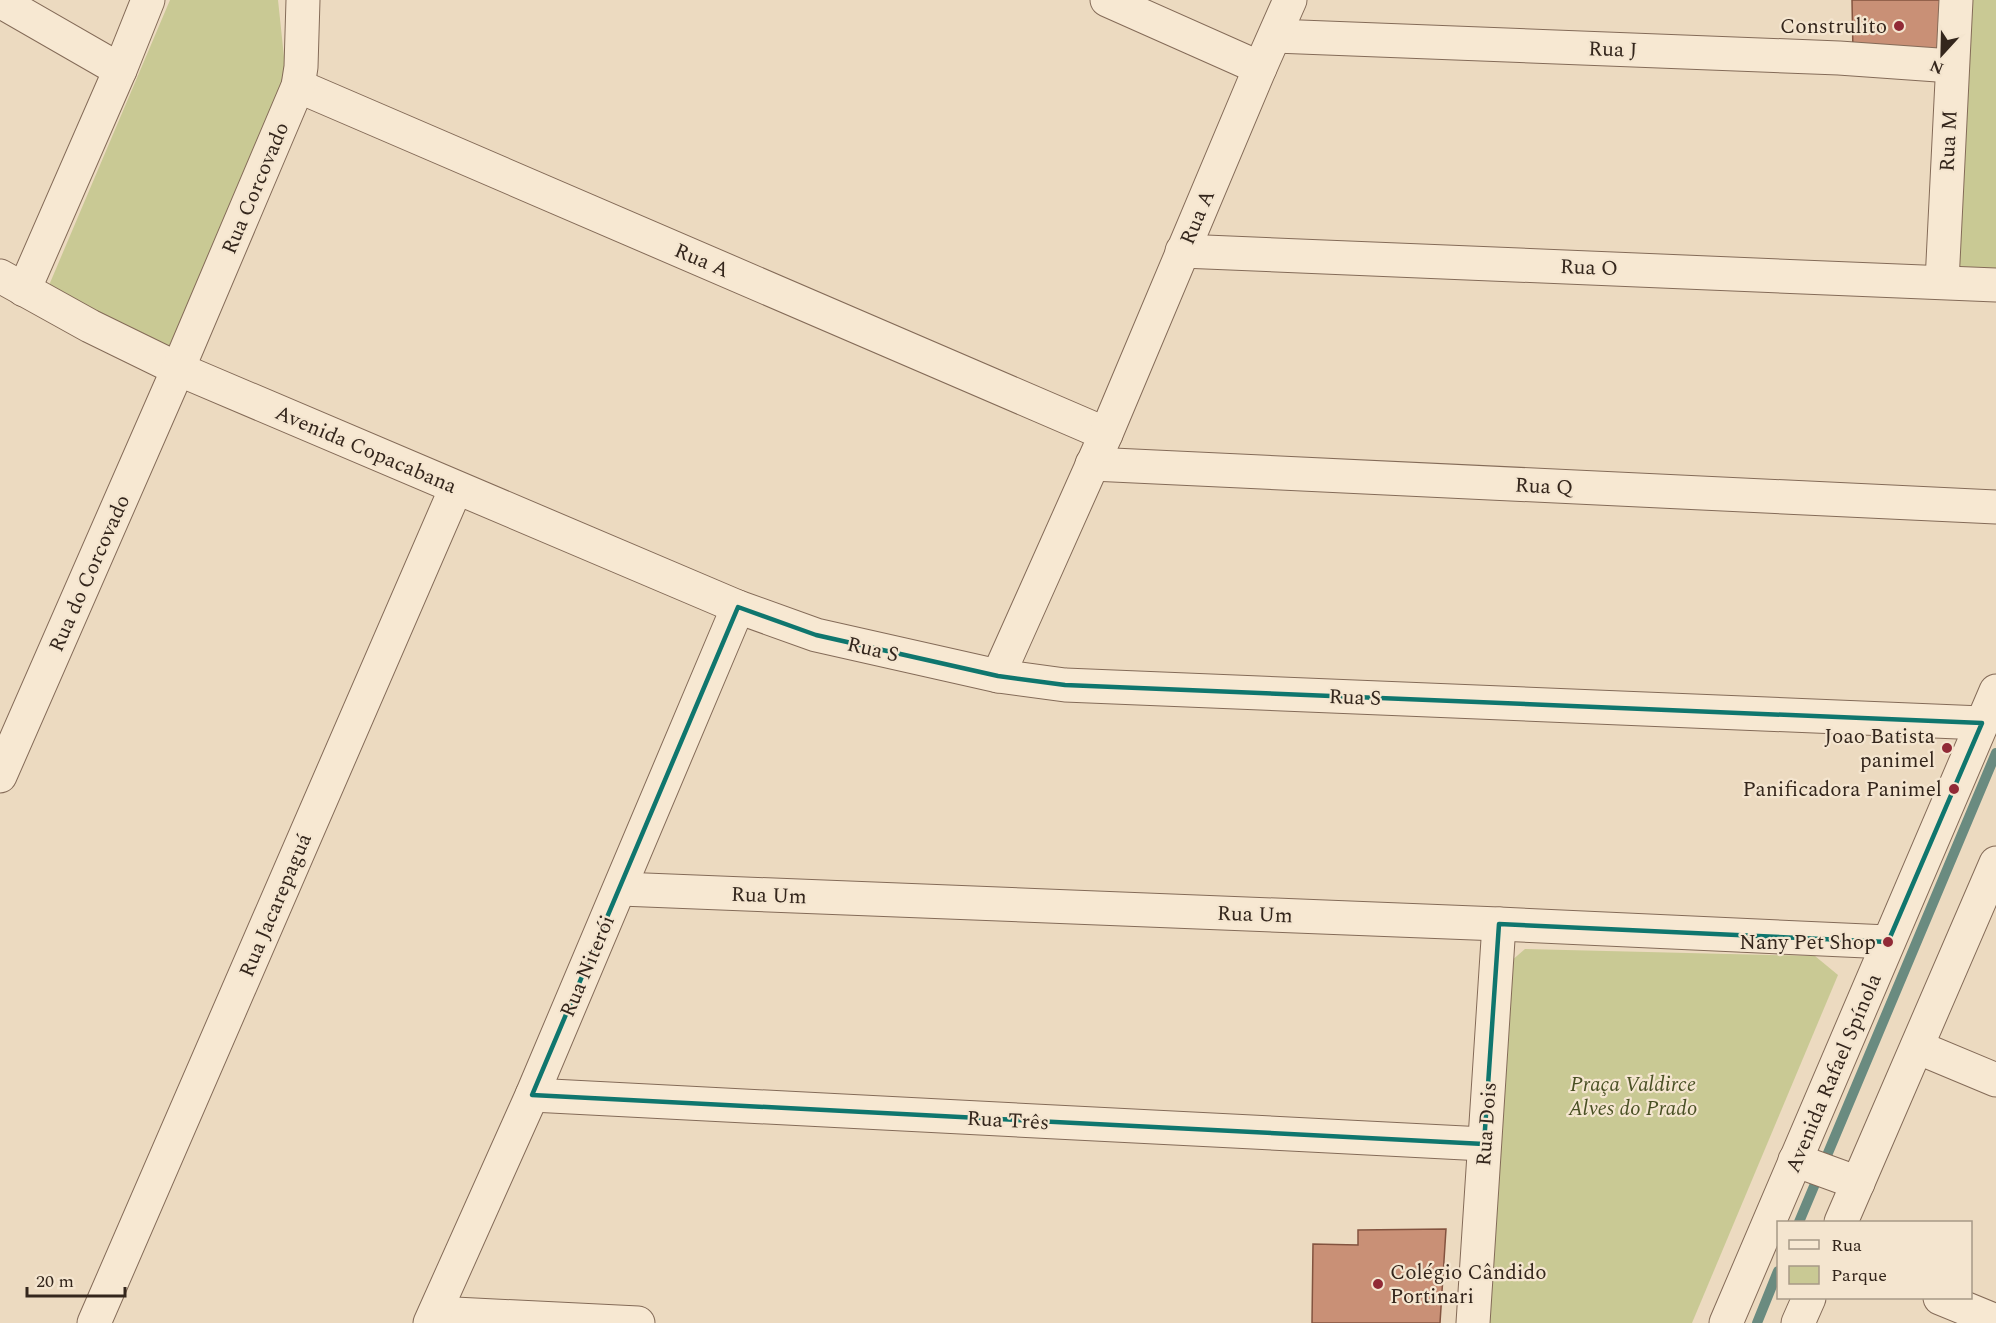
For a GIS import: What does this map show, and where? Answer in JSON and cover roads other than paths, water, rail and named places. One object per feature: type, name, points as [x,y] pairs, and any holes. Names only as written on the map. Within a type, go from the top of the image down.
[{"type":"street","points":[[12,283],[120,70],[148,0]]},
{"type":"street","name":"Rua Corcovado","points":[[178,369],[298,86],[301,67],[303,0]]},
{"type":"street","points":[[1107,0],[1260,68]]},
{"type":"street","name":"Rua A","points":[[998,676],[1106,434],[1290,0]]},
{"type":"street","name":"Rua M","points":[[1942,282],[1956,0]]},
{"type":"street","points":[[0,1],[120,70]]},
{"type":"street","name":"Rua J","points":[[1275,36],[1816,57],[1952,66]]},
{"type":"street","name":"Rua A","points":[[298,86],[1106,434]]},
{"type":"street","name":"Rua O","points":[[1182,251],[1996,285]]},
{"type":"street","name":"Avenida Copacabana","points":[[12,283],[90,326],[178,369],[738,607]]},
{"type":"street","name":"Rua do Corcovado","points":[[0,776],[178,369]]},
{"type":"street","name":"Rua Q","points":[[1092,464],[1996,507]]},
{"type":"street","name":"Rua Jacarepaguá","points":[[94,1323],[456,488]]},
{"type":"street","name":"Rua S","points":[[738,607],[816,635],[998,676],[1077,686],[1982,723]]},
{"type":"street","name":"Rua Niterói","points":[[433,1318],[621,889],[738,607]]},
{"type":"street","name":"Avenida Rafael Spínola","points":[[1726,1323],[1996,690]]},
{"type":"street","points":[[1841,1221],[1996,863]]},
{"type":"street","name":"Rua Um","points":[[621,889],[1888,942]]},
{"type":"street","name":"Rua Dois","points":[[1473,1323],[1499,924]]},
{"type":"street","points":[[1917,1047],[1996,1080]]},
{"type":"street","name":"Rua Três","points":[[532,1095],[1484,1144]]},
{"type":"street","points":[[1795,1160],[1858,1183]]},
{"type":"street","points":[[1798,1323],[1809,1299]]},
{"type":"street","points":[[1942,1299],[1996,1321]]},
{"type":"street","points":[[433,1318],[638,1323]]},
{"type":"waterway","points":[[1799,1221],[1996,753]]},
{"type":"waterway","points":[[1757,1323],[1777,1273]]},
{"type":"place","name":"Construlito","points":[[1899,26]]},
{"type":"place","name":"Joao Batista panimel","points":[[1947,748]]},
{"type":"place","name":"Panificadora Panimel","points":[[1954,789]]},
{"type":"place","name":"Nany Pet Shop","points":[[1888,942]]},
{"type":"place","name":"Colégio Cândido Portinari","points":[[1378,1284]]},
{"type":"park label","name":"Praça Valdirce Alves do Prado","points":[[1633,1096]]}]
